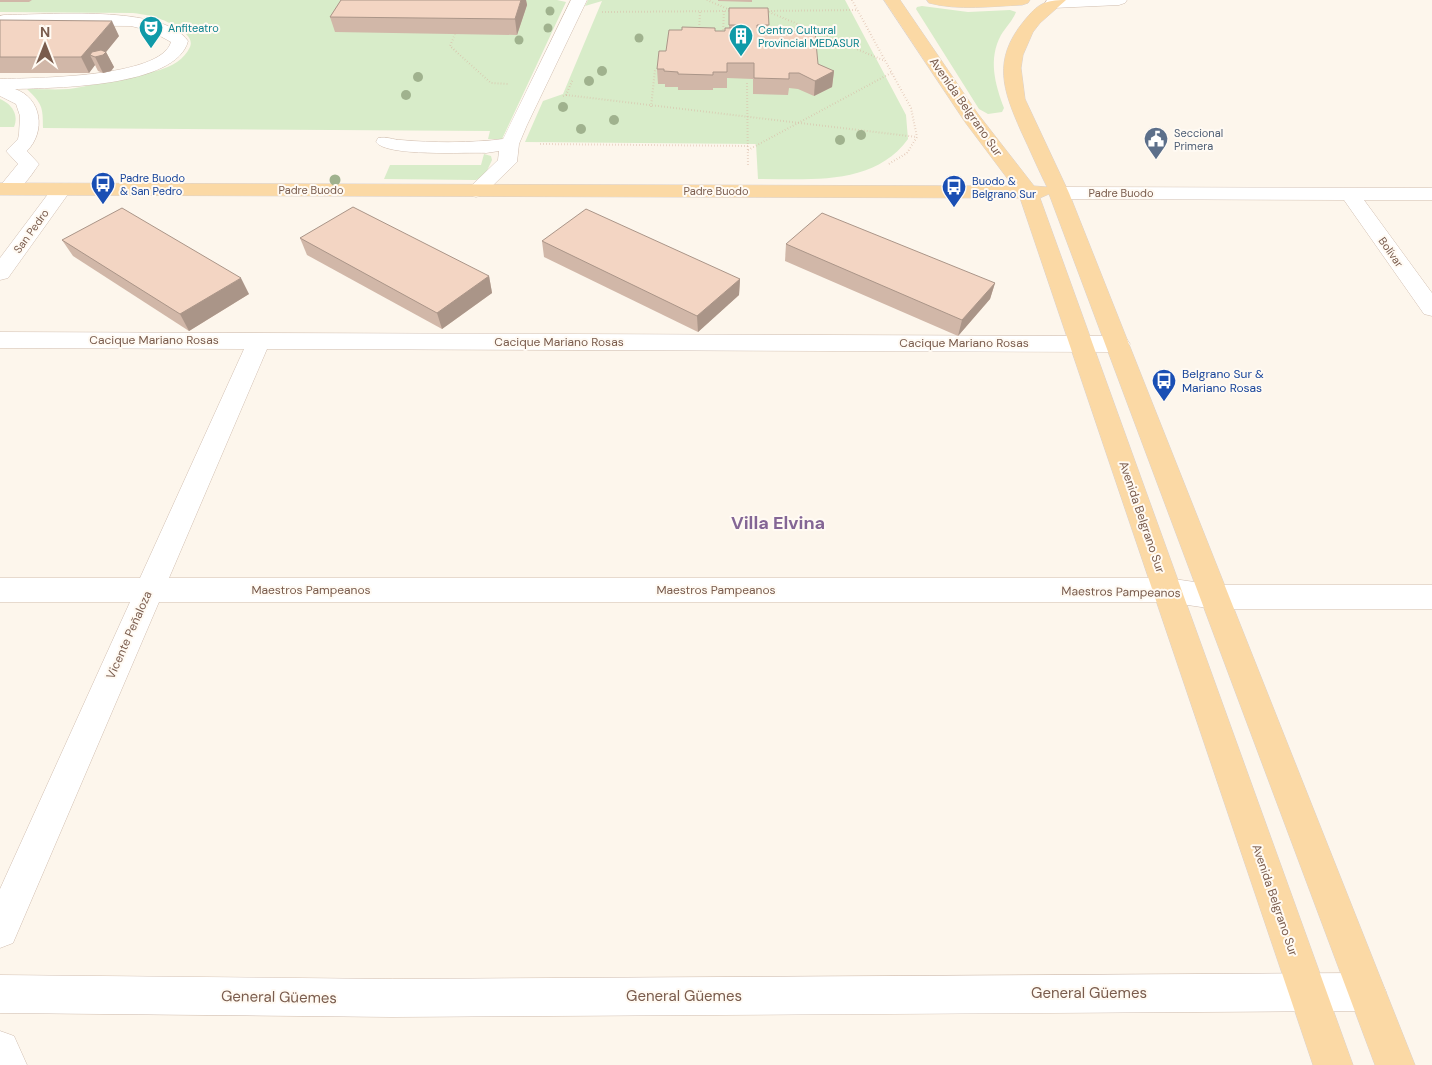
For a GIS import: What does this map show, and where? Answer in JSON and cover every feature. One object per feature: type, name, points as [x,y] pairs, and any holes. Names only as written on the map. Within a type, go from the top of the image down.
[{"type":"main road","name":"Avenida Belgrano Sur","points":[[892,0],[971,118],[1028,192],[1333,1065]]},
{"type":"main road","points":[[935,0],[969,3],[1022,0]]},
{"type":"main road","points":[[1051,1],[1034,18],[1016,45],[1012,67],[1013,88],[1020,111],[1059,193],[1396,1065]]},
{"type":"main road","name":"Padre Buodo","points":[[4,189],[1059,193]]},
{"type":"street","points":[[476,191],[508,162],[510,144],[579,0]]},
{"type":"street","points":[[1051,1],[1119,0]]},
{"type":"street","points":[[0,84],[68,83],[126,73],[166,61],[177,51],[180,41],[171,33],[129,20],[4,20]]},
{"type":"street","points":[[0,90],[19,97],[26,105],[30,124],[27,139],[16,151],[29,164],[4,189]]},
{"type":"street","points":[[384,142],[398,146],[486,147],[510,144]]},
{"type":"street","name":"San Pedro","points":[[0,273],[61,190]]},
{"type":"street","name":"Padre Buodo","points":[[1059,193],[1432,194]]},
{"type":"street","name":"Bolívar","points":[[1350,194],[1432,309]]},
{"type":"street","name":"Cacique Mariano Rosas","points":[[0,340],[1118,344]]},
{"type":"street","name":"Vicente Peñaloza","points":[[0,930],[258,341]]},
{"type":"street","name":"Maestros Pampeanos","points":[[0,590],[1167,590],[1215,597],[1432,597]]},
{"type":"street","name":"General Güemes","points":[[0,994],[402,998],[1367,992]]},
{"type":"street","points":[[0,1050],[8,1065]]},
{"type":"path","points":[[707,0],[732,11]]},
{"type":"path","points":[[852,0],[911,108],[917,137],[907,153],[887,165]]},
{"type":"path","points":[[758,11],[857,10]]},
{"type":"path","points":[[723,35],[724,11]]},
{"type":"path","points":[[602,12],[741,11]]},
{"type":"path","points":[[766,11],[885,61]]},
{"type":"path","points":[[699,34],[700,12]]},
{"type":"path","points":[[455,34],[450,46],[491,83],[538,86]]},
{"type":"path","points":[[651,107],[655,70]]},
{"type":"path","points":[[748,150],[891,72]]},
{"type":"path","points":[[747,83],[748,176]]},
{"type":"path","points":[[566,95],[651,107],[917,137]]},
{"type":"path","points":[[536,144],[748,146]]},
{"type":"green space","points":[[0,0],[557,0],[566,2],[502,139],[488,139],[490,131],[43,128],[41,106],[27,89],[76,88],[160,70],[177,62],[185,55],[191,43],[189,37],[161,19],[133,13],[0,12]]},
{"type":"green space","points":[[588,0],[845,0],[906,115],[908,139],[894,154],[878,165],[840,177],[819,179],[758,179],[756,144],[525,142],[543,101],[563,94],[602,1],[585,6]]},
{"type":"green space","points":[[922,6],[968,12],[1010,10],[1016,12],[1001,35],[995,53],[994,72],[1004,108],[1002,112],[988,114],[979,109],[916,9]]},
{"type":"green space","points":[[0,99],[11,107],[15,114],[14,127],[0,127]]},
{"type":"green space","points":[[484,154],[491,156],[492,160],[485,175],[476,180],[384,179],[390,165],[481,165]]},
{"type":"building","points":[[341,0],[521,0],[515,19],[330,17]]},
{"type":"building","name":"Centro Cultural Provincial MEDASUR","points":[[729,8],[768,8],[769,25],[757,25],[757,28],[772,28],[772,31],[815,32],[818,64],[834,71],[815,81],[799,73],[789,73],[789,79],[754,78],[754,63],[727,63],[727,72],[713,72],[713,75],[678,74],[678,72],[657,69],[659,51],[666,51],[669,30],[682,30],[682,27],[715,28],[715,31],[725,31],[725,28],[740,28],[740,25],[729,25]]},
{"type":"building","points":[[0,20],[112,21],[81,57],[0,57]]},
{"type":"building","points":[[101,50],[106,52],[95,57],[90,55],[92,52]]},
{"type":"building","points":[[353,207],[489,276],[437,313],[300,238]]},
{"type":"building","points":[[122,208],[241,278],[180,314],[62,240]]},
{"type":"building","points":[[586,209],[740,279],[697,316],[542,241]]},
{"type":"building","points":[[822,213],[995,283],[962,320],[786,244]]},
{"type":"place","name":"Anfiteatro","points":[[151,49]]},
{"type":"place","name":"Centro Cultural Provincial MEDASUR","points":[[741,57]]},
{"type":"place","name":"Seccional Primera","points":[[1156,160]]},
{"type":"place","name":"Padre Buodo & San Pedro","points":[[103,205]]},
{"type":"place","name":"Buodo & Belgrano Sur","points":[[954,208]]},
{"type":"place","name":"Belgrano Sur & Mariano Rosas","points":[[1164,402]]},
{"type":"district","name":"Villa Elvina","points":[[778,523]]}]
